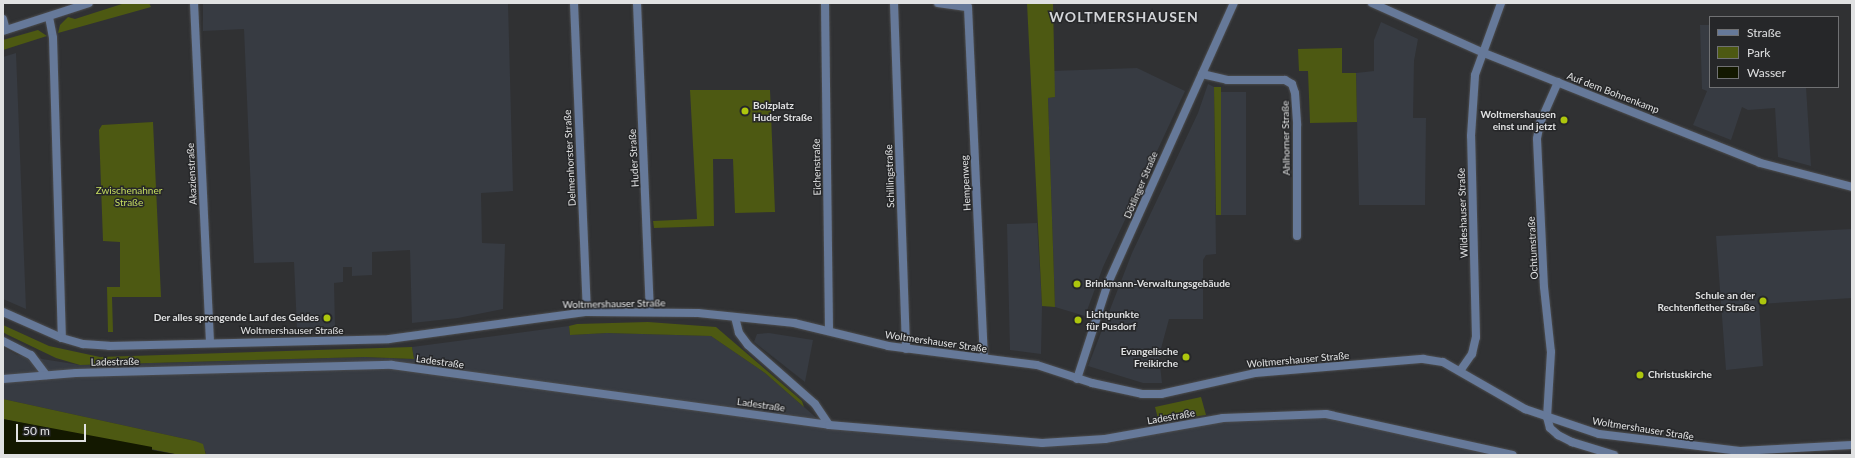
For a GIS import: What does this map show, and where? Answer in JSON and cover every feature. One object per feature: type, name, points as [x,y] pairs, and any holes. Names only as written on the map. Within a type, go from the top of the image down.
[{"type":"street","points":[[3,19],[5,30],[89,3]]},
{"type":"street","name":"Akazienstraße","points":[[194,3],[210,343]]},
{"type":"street","name":"Delmenhorster Straße","points":[[574,3],[587,312]]},
{"type":"street","name":"Huder Straße","points":[[637,3],[650,312]]},
{"type":"street","name":"Eichenstraße","points":[[825,3],[829,330]]},
{"type":"street","name":"Schillingstraße","points":[[894,3],[906,349]]},
{"type":"street","name":"Hempenweg","points":[[938,3],[968,7],[984,358]]},
{"type":"street","name":"Dötlinger Straße","points":[[1078,379],[1108,282],[1234,3]]},
{"type":"street","name":"Auf dem Bohnenkamp","points":[[1372,3],[1484,53],[1760,163],[1852,187]]},
{"type":"street","name":"Wildeshauser Straße","points":[[1460,371],[1472,354],[1476,337],[1471,136],[1475,74],[1484,53],[1501,3]]},
{"type":"street","points":[[49,17],[53,38],[62,338]]},
{"type":"street","name":"Ahlhorner Straße","points":[[1202,74],[1227,80],[1285,80],[1292,84],[1296,109],[1297,236]]},
{"type":"street","name":"Ochtumstraße","points":[[1547,417],[1551,352],[1544,287],[1537,139],[1540,123],[1558,82]]},
{"type":"street","name":"Woltmershauser Straße","points":[[3,312],[62,338],[83,344],[109,346],[389,339],[587,312],[650,312],[735,317],[794,323],[829,330],[868,342],[906,349],[1037,365],[1078,379],[1142,394],[1161,394],[1255,373],[1416,359],[1443,362],[1501,397],[1547,417],[1599,434],[1740,451],[1852,445]]},
{"type":"street","points":[[735,317],[739,333],[748,345],[816,404],[829,425]]},
{"type":"street","points":[[3,341],[30,355],[46,375]]},
{"type":"street","name":"Ladestraße","points":[[3,379],[46,375],[392,365],[829,425],[1042,443],[1072,443],[1222,418],[1326,414],[1513,455]]},
{"type":"street","points":[[1547,417],[1550,428],[1558,435],[1572,442],[1614,455]]},
{"type":"shaded area","points":[[203,3],[508,3],[513,191],[481,193],[482,243],[505,244],[503,309],[458,318],[412,323],[410,250],[372,252],[372,275],[352,276],[352,267],[343,267],[343,282],[334,283],[335,327],[297,328],[294,262],[254,263],[244,29],[203,31]]},
{"type":"shaded area","points":[[1381,22],[1418,39],[1414,61],[1413,118],[1426,118],[1425,205],[1359,205],[1356,73],[1374,71],[1374,40]]},
{"type":"shaded area","points":[[1700,25],[1709,25],[1709,88],[1806,88],[1811,166],[1778,157],[1775,108],[1748,110],[1742,107],[1731,140],[1693,125],[1707,91],[1702,89]]},
{"type":"shaded area","points":[[16,53],[26,309],[3,299],[3,57]]},
{"type":"shaded area","points":[[1137,68],[1185,91],[1103,267],[1085,316],[1055,307],[1048,98],[1055,97],[1052,71]]},
{"type":"shaded area","points":[[1208,84],[1214,87],[1216,254],[1206,255],[1203,260],[1203,319],[1169,319],[1159,356],[1162,383],[1143,383],[1088,366],[1132,253],[1198,113]]},
{"type":"shaded area","points":[[1221,92],[1246,92],[1246,215],[1221,215]]},
{"type":"shaded area","points":[[1037,223],[1042,306],[1041,354],[1010,350],[1007,224]]},
{"type":"shaded area","name":"Schule an der Rechtenflether Straße","points":[[1852,229],[1852,298],[1759,304],[1763,366],[1726,370],[1716,236]]},
{"type":"shaded area","points":[[569,326],[570,335],[607,333],[711,336],[765,373],[820,421],[965,436],[1072,441],[1159,427],[1327,412],[1516,455],[206,455],[206,452],[195,441],[3,399],[3,347],[17,355],[80,365],[365,357],[414,359],[412,347]]},
{"type":"shaded area","points":[[769,333],[813,340],[805,382],[754,342],[757,334]]},
{"type":"green space","points":[[125,3],[149,3],[151,7],[58,33],[60,25],[68,17],[75,19]]},
{"type":"green space","points":[[1027,3],[1053,3],[1055,97],[1048,98],[1055,307],[1042,306]]},
{"type":"green space","points":[[38,30],[47,36],[3,50],[3,40]]},
{"type":"green space","points":[[1342,48],[1342,73],[1356,73],[1357,122],[1310,123],[1308,71],[1299,71],[1298,49]]},
{"type":"green space","points":[[1214,87],[1221,87],[1221,215],[1216,215]]},
{"type":"green space","points":[[690,90],[770,90],[775,212],[735,213],[733,159],[713,159],[714,226],[654,228],[653,221],[697,219]]},
{"type":"green space","name":"Zwischenahner Straße","points":[[153,122],[161,297],[112,297],[113,332],[108,332],[107,287],[120,287],[120,242],[103,241],[99,130],[102,125]]},
{"type":"green space","points":[[648,322],[716,327],[802,401],[804,407],[765,373],[711,336],[607,333],[570,335],[569,326],[577,324]]},
{"type":"green space","points":[[3,325],[49,346],[100,357],[412,347],[414,359],[365,357],[80,365],[56,358],[6,334],[3,332]]},
{"type":"green space","points":[[1201,397],[1206,415],[1159,422],[1155,407]]},
{"type":"green space","points":[[3,399],[195,441],[203,444],[206,455],[180,455],[3,419]]},
{"type":"water","points":[[3,419],[152,447],[152,450],[180,455],[3,455]]},
{"type":"place","name":"Bolzplatz Huder Straße","points":[[745,111]]},
{"type":"place","name":"Woltmershausen einst und jetzt","points":[[1564,120]]},
{"type":"place","name":"Brinkmann-Verwaltungsgebäude","points":[[1077,284]]},
{"type":"place","name":"Schule an der Rechtenflether Straße","points":[[1763,301]]},
{"type":"place","name":"Der alles sprengende Lauf des Geldes","points":[[327,318]]},
{"type":"place","name":"Lichtpunkte für Pusdorf","points":[[1078,320]]},
{"type":"place","name":"Evangelische Freikirche","points":[[1186,357]]},
{"type":"place","name":"Christuskirche","points":[[1640,375]]},
{"type":"district","name":"WOLTMERSHAUSEN","points":[[1124,17]]}]
